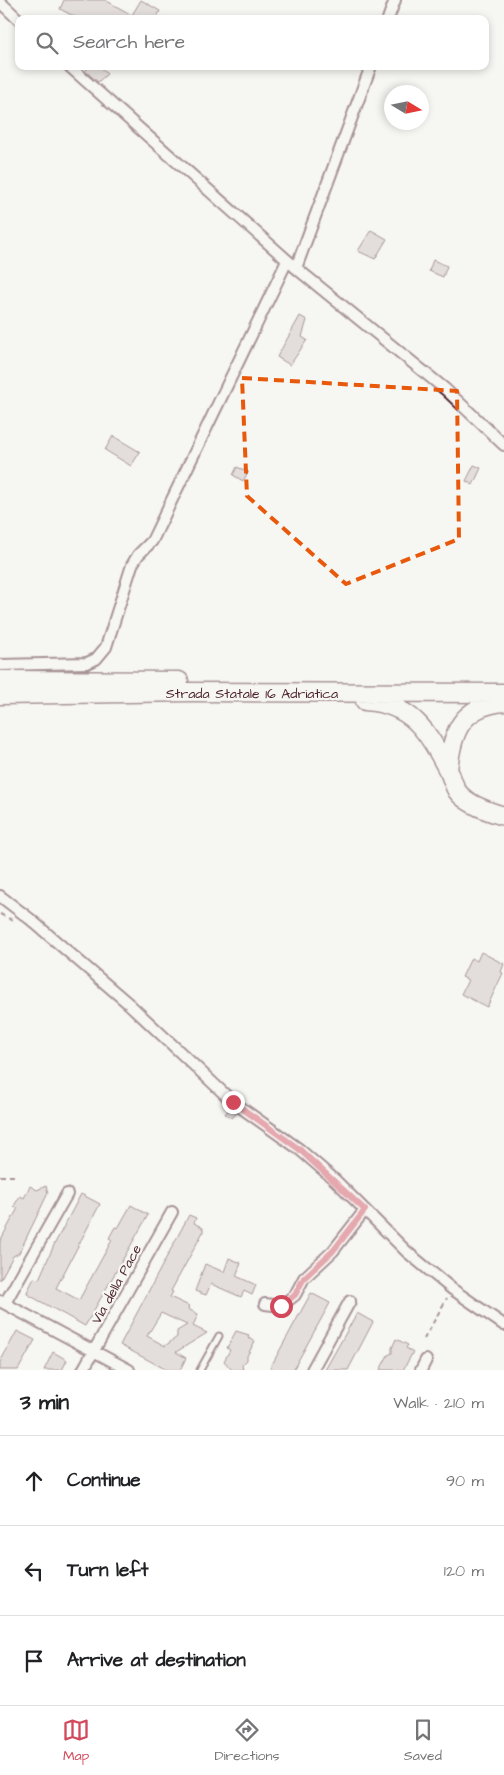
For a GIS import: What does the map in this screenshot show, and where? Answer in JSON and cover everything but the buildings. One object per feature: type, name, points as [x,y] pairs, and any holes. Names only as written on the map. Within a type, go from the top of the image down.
[{"type":"highway","name":"Strada Statale 16 Adriatica","points":[[0,680],[504,683]]},
{"type":"highway","name":"Strada Statale 16 Adriatica","points":[[0,695],[190,692],[504,693]]},
{"type":"highway","points":[[190,692],[227,700],[367,701],[383,703],[413,718],[424,729],[434,742],[458,792],[482,811],[504,816]]},
{"type":"highway","points":[[448,771],[452,742],[457,728],[466,716],[489,703],[504,702]]},
{"type":"street","points":[[389,15],[395,0]]},
{"type":"street","points":[[0,2],[15,16]]},
{"type":"street","points":[[73,70],[287,261],[445,389],[504,445]]},
{"type":"street","points":[[296,268],[370,70]]},
{"type":"street","points":[[0,665],[87,663],[96,659],[106,647],[132,565],[157,532],[287,261]]},
{"type":"street","points":[[0,896],[30,919],[129,1004],[233,1102],[299,1149],[407,1252],[452,1289],[504,1324]]},
{"type":"street","points":[[67,1194],[3,1302],[129,1370]]},
{"type":"street","points":[[265,1304],[281,1306],[295,1295],[304,1278],[333,1251],[365,1210]]},
{"type":"street","name":"Via della Pace","points":[[83,1370],[172,1212]]},
{"type":"street","points":[[312,1370],[350,1302]]},
{"type":"street","points":[[421,1370],[426,1360]]},
{"type":"lane","points":[[200,1370],[219,1336]]},
{"type":"path","points":[[0,1176],[18,1176]]},
{"type":"path","points":[[424,1339],[452,1289]]},
{"type":"highlighted area","points":[[242,378],[457,391],[459,539],[346,584],[247,496]]},
{"type":"route","points":[[233,1102],[299,1149],[335,1180],[365,1210],[333,1251],[304,1278],[295,1295],[281,1306]]}]
